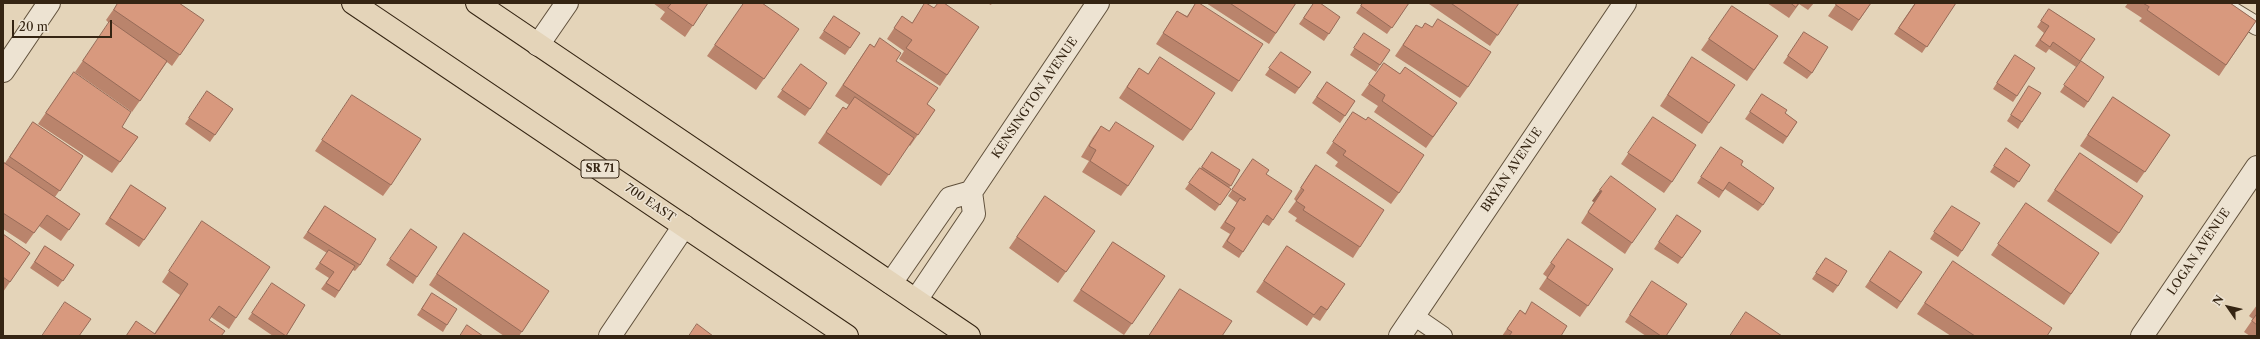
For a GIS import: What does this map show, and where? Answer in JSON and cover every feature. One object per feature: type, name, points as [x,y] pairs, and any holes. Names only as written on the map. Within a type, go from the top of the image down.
[{"type":"main road","name":"700 EAST","points":[[353,3],[847,336]]},
{"type":"main road","points":[[477,3],[969,336]]},
{"type":"street","points":[[3,71],[49,3]]},
{"type":"street","points":[[538,45],[567,3]]},
{"type":"street","name":"KENSINGTON AVENUE","points":[[971,192],[1098,3]]},
{"type":"street","name":"BRYAN AVENUE","points":[[1400,336],[1625,3]]},
{"type":"street","name":"LOGAN AVENUE","points":[[2142,336],[2257,167]]},
{"type":"street","points":[[891,283],[950,198],[971,192],[974,214],[916,300]]},
{"type":"street","points":[[610,336],[684,226]]},
{"type":"lane","points":[[2219,3],[2257,26]]},
{"type":"lane","points":[[1414,316],[1443,336]]},
{"type":"building","points":[[118,3],[179,3],[204,20],[180,55],[114,10]]},
{"type":"building","points":[[672,3],[708,3],[693,26],[668,8]]},
{"type":"building","points":[[744,3],[762,3],[799,29],[764,79],[715,45]]},
{"type":"building","points":[[925,3],[934,8],[938,3],[944,3],[979,27],[947,75],[906,48],[912,40],[894,28],[902,16],[912,23]]},
{"type":"building","points":[[1196,3],[1199,3],[1263,44],[1239,81],[1163,33],[1177,11],[1187,17]]},
{"type":"building","points":[[1230,3],[1296,3],[1276,33]]},
{"type":"building","points":[[1314,3],[1320,3],[1340,17],[1329,34],[1304,18]]},
{"type":"building","points":[[1363,3],[1409,3],[1392,28],[1361,6]]},
{"type":"building","points":[[1451,3],[1519,3],[1498,35]]},
{"type":"building","points":[[1791,3],[1799,3],[1796,7]]},
{"type":"building","points":[[1837,3],[1871,3],[1859,20],[1836,5]]},
{"type":"building","points":[[1916,3],[1956,3],[1927,47],[1899,28]]},
{"type":"building","points":[[2143,3],[2230,3],[2256,21],[2226,65],[2147,10],[2149,7]]},
{"type":"building","points":[[1732,6],[1778,36],[1754,70],[1709,39]]},
{"type":"building","points":[[2049,9],[2095,39],[2080,61],[2053,42],[2050,47],[2040,40],[2049,26],[2041,21]]},
{"type":"building","points":[[834,16],[860,33],[850,48],[824,31]]},
{"type":"building","points":[[1438,19],[1491,52],[1468,87],[1403,45],[1416,25],[1422,28],[1425,23],[1432,27]]},
{"type":"building","points":[[110,21],[167,61],[140,101],[83,61]]},
{"type":"building","points":[[1804,32],[1828,47],[1812,73],[1788,56]]},
{"type":"building","points":[[1364,33],[1390,50],[1380,65],[1354,48]]},
{"type":"building","points":[[880,38],[901,53],[896,61],[938,88],[927,104],[935,110],[918,135],[843,85],[870,44],[874,47]]},
{"type":"building","points":[[1281,52],[1311,72],[1299,88],[1269,68]]},
{"type":"building","points":[[2015,55],[2035,68],[2017,96],[1997,83]]},
{"type":"building","points":[[1160,57],[1215,93],[1191,130],[1127,87],[1139,68],[1148,74]]},
{"type":"building","points":[[1692,57],[1735,85],[1709,123],[1668,95]]},
{"type":"building","points":[[2081,61],[2104,77],[2088,102],[2064,85]]},
{"type":"building","points":[[1384,63],[1400,74],[1405,67],[1457,103],[1433,137],[1382,101],[1385,95],[1369,84]]},
{"type":"building","points":[[801,64],[827,83],[810,109],[782,90]]},
{"type":"building","points":[[74,72],[131,112],[122,127],[138,137],[120,162],[46,113]]},
{"type":"building","points":[[1327,82],[1355,101],[1345,116],[1317,97]]},
{"type":"building","points":[[2029,86],[2041,93],[2022,122],[2011,115]]},
{"type":"building","points":[[207,91],[233,109],[215,135],[189,118]]},
{"type":"building","points":[[1762,94],[1787,110],[1785,113],[1797,122],[1787,137],[1750,112]]},
{"type":"building","points":[[352,95],[421,139],[391,185],[322,140]]},
{"type":"building","points":[[855,97],[914,138],[889,175],[826,132],[843,107],[846,109]]},
{"type":"building","points":[[2113,97],[2170,135],[2145,172],[2088,135]]},
{"type":"building","points":[[1353,112],[1366,120],[1368,117],[1424,155],[1399,193],[1343,155],[1346,151],[1333,142]]},
{"type":"building","points":[[1653,117],[1696,145],[1672,182],[1628,153]]},
{"type":"building","points":[[33,122],[83,156],[60,191],[10,157]]},
{"type":"building","points":[[1116,122],[1154,146],[1128,186],[1090,161],[1096,150],[1089,146],[1101,126],[1109,131]]},
{"type":"building","points":[[1721,147],[1743,161],[1741,165],[1774,188],[1763,205],[1729,182],[1723,191],[1701,177]]},
{"type":"building","points":[[2006,148],[2030,165],[2019,182],[1994,166]]},
{"type":"building","points":[[1212,152],[1240,170],[1231,186],[1202,167]]},
{"type":"building","points":[[2080,153],[2143,196],[2119,233],[2055,190]]},
{"type":"building","points":[[1253,159],[1269,170],[1266,174],[1292,191],[1273,220],[1267,215],[1243,252],[1227,241],[1235,228],[1225,222],[1240,198],[1244,201],[1246,199],[1232,190]]},
{"type":"building","points":[[3,162],[80,214],[69,230],[47,215],[34,233],[3,213]]},
{"type":"building","points":[[1316,165],[1384,210],[1360,247],[1303,210],[1305,207],[1296,201],[1304,190],[1301,188]]},
{"type":"building","points":[[1200,168],[1231,189],[1220,205],[1189,183]]},
{"type":"building","points":[[1611,176],[1656,209],[1632,243],[1588,212],[1602,191],[1600,190]]},
{"type":"building","points":[[131,185],[166,208],[144,240],[110,218]]},
{"type":"building","points":[[1045,196],[1095,231],[1066,272],[1017,237]]},
{"type":"building","points":[[2026,203],[2099,253],[2071,294],[1998,244]]},
{"type":"building","points":[[325,206],[376,239],[360,265],[308,232]]},
{"type":"building","points":[[1952,206],[1980,223],[1962,251],[1934,232]]},
{"type":"building","points":[[1677,215],[1701,231],[1682,258],[1659,242]]},
{"type":"building","points":[[202,221],[270,267],[236,318],[219,306],[209,320],[225,331],[221,336],[126,336],[136,321],[155,334],[188,284],[169,271]]},
{"type":"building","points":[[411,229],[437,247],[417,277],[390,259]]},
{"type":"building","points":[[464,233],[549,291],[522,332],[437,274]]},
{"type":"building","points":[[3,234],[30,253],[10,282],[3,277]]},
{"type":"building","points":[[1568,239],[1613,269],[1588,306],[1547,278],[1555,266],[1551,263]]},
{"type":"building","points":[[1113,242],[1165,276],[1132,324],[1081,290]]},
{"type":"building","points":[[45,246],[74,265],[63,281],[35,262]]},
{"type":"building","points":[[1287,246],[1345,284],[1327,310],[1321,306],[1314,315],[1264,281]]},
{"type":"building","points":[[329,250],[355,266],[339,291],[326,283],[334,272],[320,263]]},
{"type":"building","points":[[1890,251],[1922,272],[1901,302],[1870,281]]},
{"type":"building","points":[[1826,258],[1847,271],[1838,286],[1816,273]]},
{"type":"building","points":[[1953,261],[2052,328],[2047,336],[1975,336],[1925,303]]},
{"type":"building","points":[[1652,281],[1687,304],[1666,336],[1661,336],[1630,315]]},
{"type":"building","points":[[272,283],[305,305],[286,336],[252,313]]},
{"type":"building","points":[[1180,289],[1232,321],[1222,336],[1149,336]]},
{"type":"building","points":[[432,293],[457,309],[447,325],[422,309]]},
{"type":"building","points":[[65,302],[91,319],[79,336],[42,336]]},
{"type":"building","points":[[1532,302],[1567,326],[1561,336],[1509,336],[1512,332],[1507,329],[1520,310],[1525,314]]},
{"type":"building","points":[[1746,312],[1782,336],[1730,336]]},
{"type":"building","points":[[2257,314],[2257,325],[2252,321]]},
{"type":"building","points":[[697,324],[713,336],[689,336]]},
{"type":"building","points":[[467,325],[483,336],[460,336]]}]
